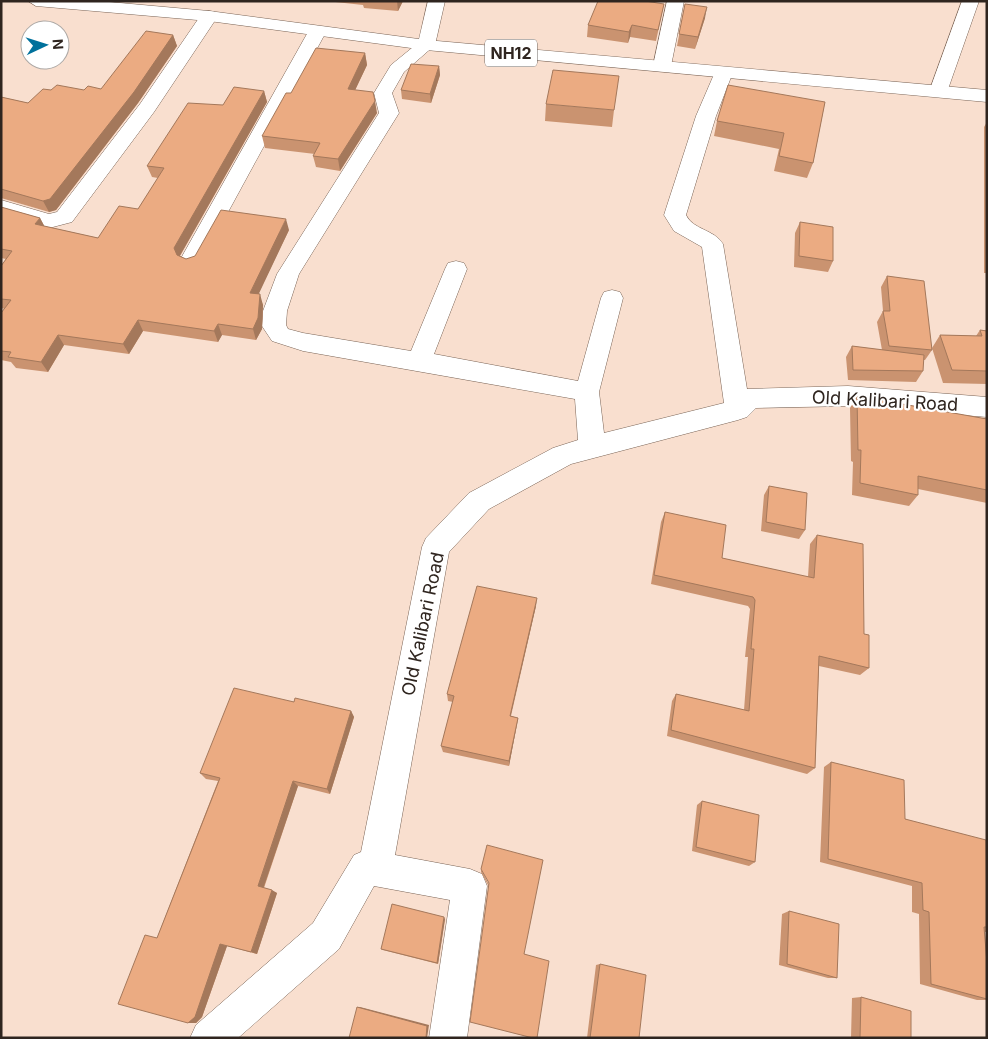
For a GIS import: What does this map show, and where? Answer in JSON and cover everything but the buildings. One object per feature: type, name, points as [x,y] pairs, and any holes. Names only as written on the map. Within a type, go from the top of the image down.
[{"type":"main road","name":"NH12","points":[[36,1],[209,16],[317,32],[426,45],[987,96]]},
{"type":"main road","points":[[437,1],[426,45],[397,69],[383,93],[389,113],[342,191],[319,222],[288,274],[275,311],[274,326],[280,335],[303,342],[419,360],[587,392]]},
{"type":"main road","points":[[662,66],[676,1]]},
{"type":"main road","points":[[938,92],[971,1]]},
{"type":"main road","points":[[1,207],[49,221],[64,217],[147,108],[209,16]]},
{"type":"main road","points":[[191,260],[317,32]]},
{"type":"main road","points":[[724,72],[706,116],[675,215],[682,228],[706,238],[712,244],[738,410]]},
{"type":"main road","points":[[419,360],[456,269]]},
{"type":"main road","points":[[592,446],[587,392],[612,298]]},
{"type":"main road","name":"Old Kalibari Road","points":[[209,1038],[326,936],[366,867],[375,868],[436,547],[479,501],[562,456],[592,446],[738,410],[750,398],[848,396],[987,407]]},
{"type":"main road","points":[[366,867],[470,886],[448,1038]]}]
